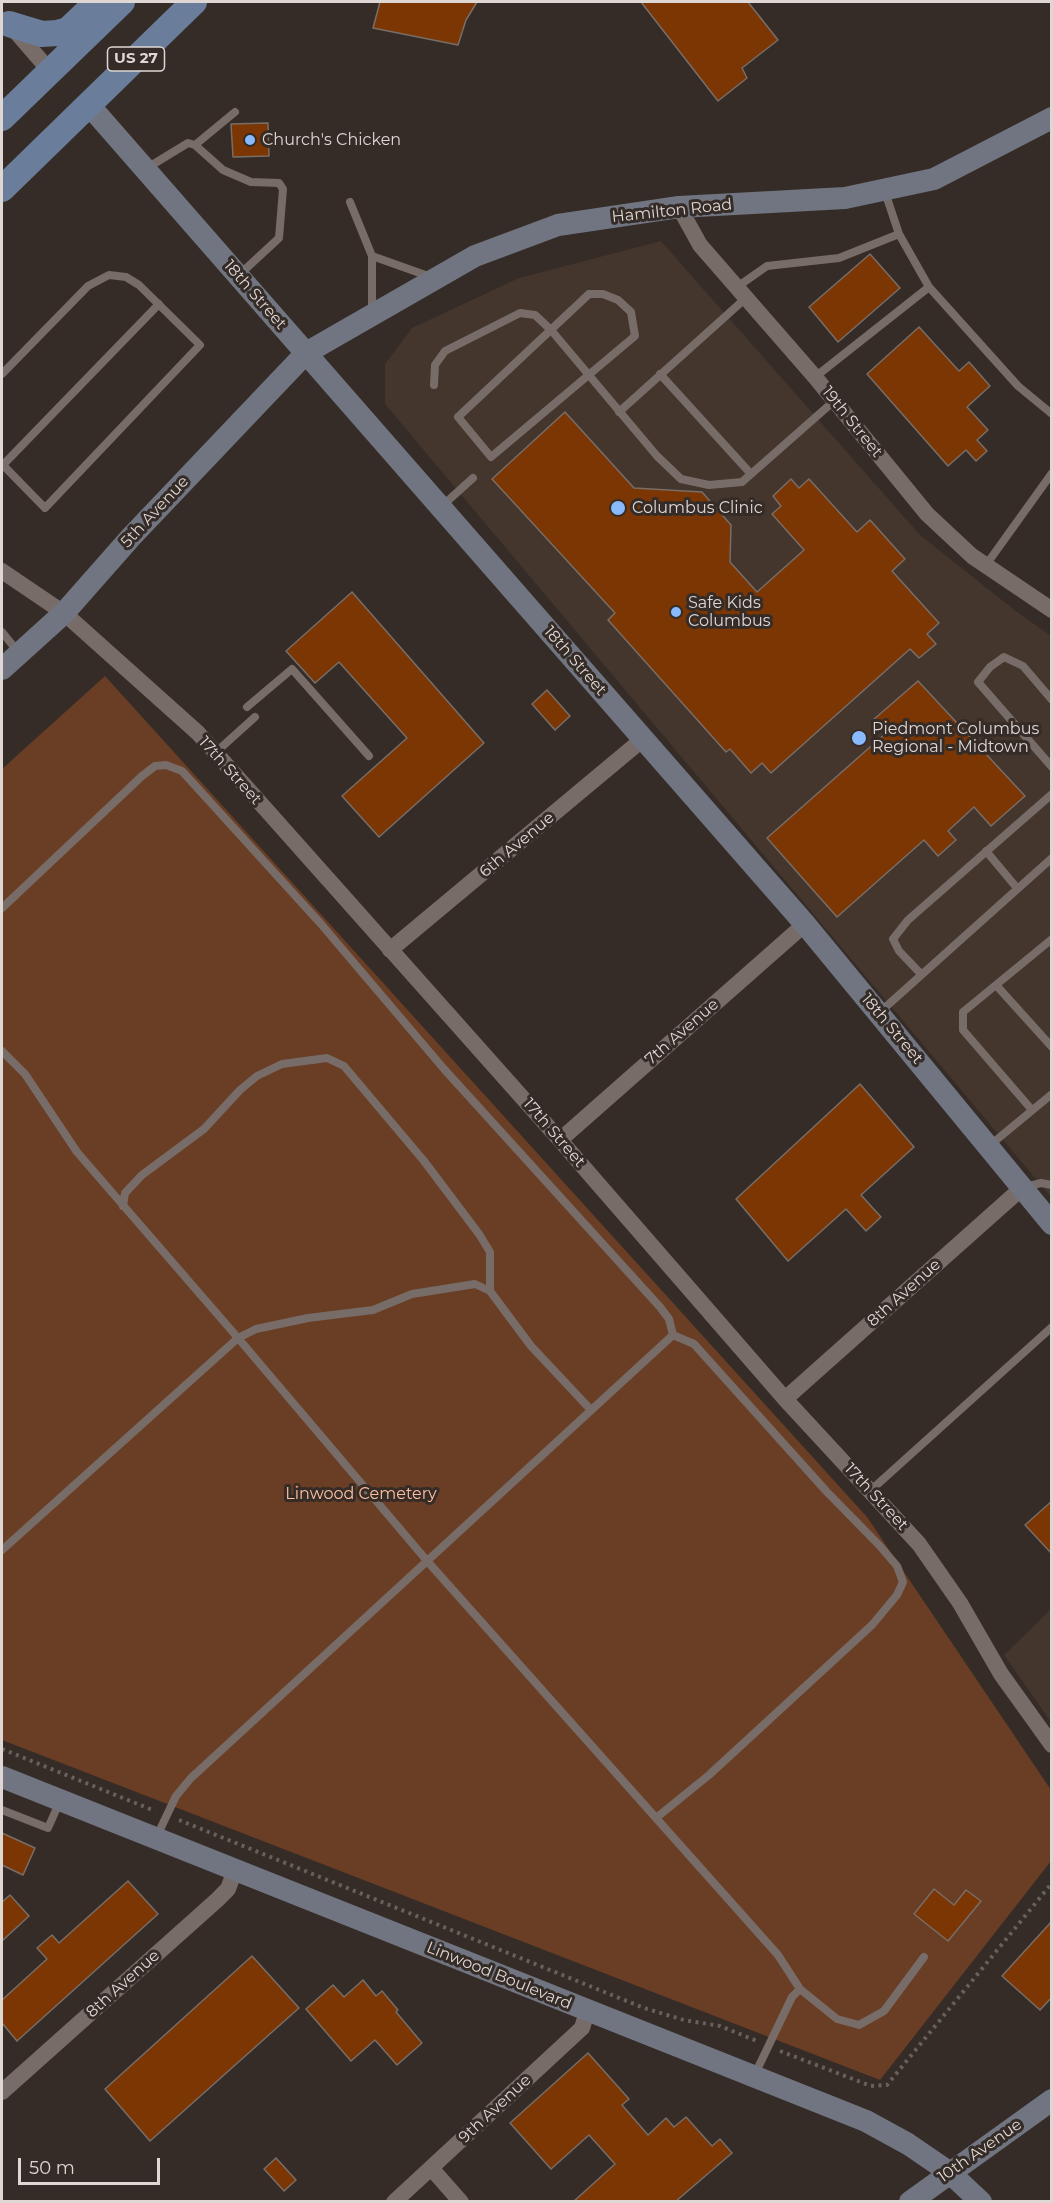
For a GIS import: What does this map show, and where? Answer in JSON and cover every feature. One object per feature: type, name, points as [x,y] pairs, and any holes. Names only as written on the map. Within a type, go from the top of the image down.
[{"type":"main road","points":[[5,20],[42,34],[57,33],[69,30],[97,2]]},
{"type":"main road","name":"US 27","points":[[2,118],[122,2]]},
{"type":"main road","name":"US 27","points":[[2,189],[194,2]]},
{"type":"street","points":[[5,20],[50,71]]},
{"type":"street","name":"18th Street","points":[[89,105],[442,506],[805,924],[1052,1224]]},
{"type":"street","name":"Hamilton Road","points":[[306,353],[475,256],[558,225],[679,207],[845,198],[884,190],[934,179],[1050,117]]},
{"type":"street","name":"19th Street","points":[[679,207],[700,245],[815,377],[927,514],[986,565],[1052,610]]},
{"type":"street","name":"5th Avenue","points":[[2,669],[64,613],[131,537],[306,353]]},
{"type":"street","name":"17th Street","points":[[2,571],[64,613],[198,734],[215,753],[560,1140],[785,1399],[919,1544],[960,1603],[1001,1674],[1052,1745]]},
{"type":"street","name":"6th Avenue","points":[[390,950],[643,739]]},
{"type":"street","name":"7th Avenue","points":[[560,1140],[805,924]]},
{"type":"street","name":"8th Avenue","points":[[785,1399],[1023,1187]]},
{"type":"street","name":"Linwood Boulevard","points":[[2,1777],[587,2012],[759,2067],[908,2144],[949,2172],[981,2202]]},
{"type":"street","name":"8th Avenue","points":[[2,2092],[217,1900],[228,1889],[235,1870]]},
{"type":"street","name":"9th Avenue","points":[[394,2202],[582,2028],[587,2012]]},
{"type":"street","name":"10th Avenue","points":[[910,2202],[1052,2100]]},
{"type":"street","points":[[431,2168],[461,2202]]},
{"type":"lane","points":[[195,146],[235,112]]},
{"type":"lane","points":[[145,169],[188,143],[195,146],[223,170],[251,182],[279,183],[283,189],[279,238],[239,275]]},
{"type":"lane","points":[[884,190],[899,234],[929,287],[1018,386],[1052,414]]},
{"type":"lane","points":[[350,202],[372,256],[372,315]]},
{"type":"lane","points":[[619,412],[767,266],[838,258],[899,234]]},
{"type":"lane","points":[[372,256],[435,279]]},
{"type":"lane","points":[[2,374],[88,286],[109,275],[126,278],[139,285],[159,304],[200,345],[45,508],[2,465],[159,304]]},
{"type":"lane","points":[[815,377],[929,287]]},
{"type":"lane","points":[[590,294],[603,294],[618,300],[631,312],[635,336],[491,457],[458,417],[551,330],[590,294]]},
{"type":"lane","points":[[434,385],[435,365],[445,351],[520,313],[535,315],[551,330],[657,456],[681,479],[709,485],[730,485],[742,482],[834,401]]},
{"type":"lane","points":[[660,374],[751,474]]},
{"type":"lane","points":[[986,565],[1052,473]]},
{"type":"lane","points":[[442,506],[473,478]]},
{"type":"lane","points":[[2,633],[19,653]]},
{"type":"lane","points":[[1052,700],[1023,666],[1004,657],[990,667],[978,682],[1052,767]]},
{"type":"lane","points":[[247,707],[292,669],[369,756]]},
{"type":"lane","points":[[215,753],[255,717]]},
{"type":"lane","points":[[2,908],[155,766],[166,765],[182,771],[321,924],[444,1069],[660,1307],[669,1319],[672,1335]]},
{"type":"lane","points":[[921,974],[899,951],[893,939],[908,920],[1052,794]]},
{"type":"lane","points":[[986,851],[1017,888]]},
{"type":"lane","points":[[878,1013],[1052,858]]},
{"type":"lane","points":[[1032,1110],[963,1030],[963,1012],[1052,939]]},
{"type":"lane","points":[[996,985],[1052,1047]]},
{"type":"lane","points":[[2,1051],[25,1074],[76,1152],[428,1562],[778,1955],[800,1989],[837,2019],[859,2025],[884,2011],[924,1957]]},
{"type":"lane","points":[[123,1206],[125,1192],[142,1175],[204,1129],[240,1090],[257,1076],[282,1064],[327,1058],[344,1066],[424,1161],[479,1234],[490,1252],[490,1291]]},
{"type":"lane","points":[[989,1146],[1052,1094]]},
{"type":"lane","points":[[1023,1187],[1041,1183],[1052,1185]]},
{"type":"lane","points":[[2,1550],[238,1338],[267,1327],[373,1310],[412,1294],[475,1284],[490,1291],[531,1346],[591,1410]]},
{"type":"lane","points":[[870,1491],[1052,1327]]},
{"type":"lane","points":[[156,1839],[176,1796],[191,1778],[672,1335]]},
{"type":"lane","points":[[656,1818],[709,1775],[872,1625],[897,1595],[903,1582],[897,1566],[879,1545],[827,1492],[694,1344],[672,1335]]},
{"type":"lane","points":[[2,1810],[48,1828],[60,1801]]},
{"type":"lane","points":[[759,2067],[792,1997],[800,1989]]},
{"type":"path","points":[[2,1749],[644,2008],[684,2020],[720,2026],[762,2043]]},
{"type":"path","points":[[772,2047],[871,2086],[887,2085],[1052,1882]]},
{"type":"shaded area","name":"Piedmont Columbus Regional - Midtown","points":[[661,241],[920,535],[1051,636],[1051,1197],[385,404],[385,364],[412,328],[519,278]]},
{"type":"shaded area","points":[[1051,1609],[1051,1722],[1004,1655]]},
{"type":"green space","name":"Linwood Cemetery","points":[[105,676],[867,1517],[1051,1790],[1051,1861],[880,2080],[2,1740],[2,769]]},
{"type":"building","points":[[380,2],[477,2],[466,20],[458,45],[373,28]]},
{"type":"building","points":[[641,2],[748,2],[778,40],[742,68],[747,78],[718,101]]},
{"type":"building","name":"Church's Chicken","points":[[268,123],[269,156],[233,157],[231,124]]},
{"type":"building","points":[[870,254],[900,288],[838,342],[809,307]]},
{"type":"building","points":[[919,327],[959,371],[969,362],[990,386],[967,407],[988,430],[977,440],[987,451],[976,461],[966,450],[948,466],[867,374]]},
{"type":"building","points":[[565,412],[634,488],[702,492],[731,525],[730,562],[757,592],[804,550],[772,514],[781,506],[773,496],[791,479],[799,488],[809,479],[857,532],[870,520],[905,559],[892,571],[939,623],[927,634],[936,644],[919,658],[910,649],[771,773],[762,763],[751,773],[730,749],[726,752],[608,620],[615,613],[492,479]]},
{"type":"building","points":[[352,592],[484,743],[379,837],[342,796],[407,738],[339,662],[315,683],[286,651]]},
{"type":"building","points":[[918,681],[1025,796],[991,826],[974,807],[948,831],[956,840],[938,856],[924,840],[837,917],[767,838],[886,733],[873,720]]},
{"type":"building","points":[[547,690],[570,716],[555,730],[532,704]]},
{"type":"building","points":[[860,1084],[914,1147],[861,1195],[881,1217],[866,1231],[846,1209],[788,1261],[736,1199]]},
{"type":"building","points":[[1052,1501],[1052,1554],[1025,1525]]},
{"type":"building","points":[[2,1833],[35,1848],[23,1875],[2,1865]]},
{"type":"building","points":[[128,1881],[158,1914],[17,2041],[2,2023],[2,2000],[47,1959],[37,1948],[52,1935],[59,1943]]},
{"type":"building","points":[[934,1889],[954,1905],[966,1890],[981,1901],[948,1941],[914,1914]]},
{"type":"building","points":[[10,1895],[29,1916],[2,1941],[2,1902]]},
{"type":"building","points":[[1052,1921],[1052,1997],[1040,2010],[1002,1976]]},
{"type":"building","points":[[252,1956],[299,2008],[150,2141],[105,2089]]},
{"type":"building","points":[[363,1980],[376,1996],[382,1991],[422,2043],[397,2065],[375,2040],[351,2061],[306,2009],[333,1985],[344,1997]]},
{"type":"building","points":[[588,2053],[629,2099],[622,2105],[648,2135],[666,2118],[674,2127],[686,2117],[712,2146],[720,2139],[732,2153],[675,2202],[573,2202],[615,2164],[589,2135],[551,2169],[510,2123]]},
{"type":"building","points":[[276,2158],[296,2180],[284,2191],[264,2169]]},
{"type":"place","name":"Church's Chicken","points":[[250,140]]},
{"type":"place","name":"Columbus Clinic","points":[[618,508]]},
{"type":"place","name":"Safe Kids Columbus","points":[[676,612]]},
{"type":"place","name":"Piedmont Columbus Regional - Midtown","points":[[859,738]]}]
